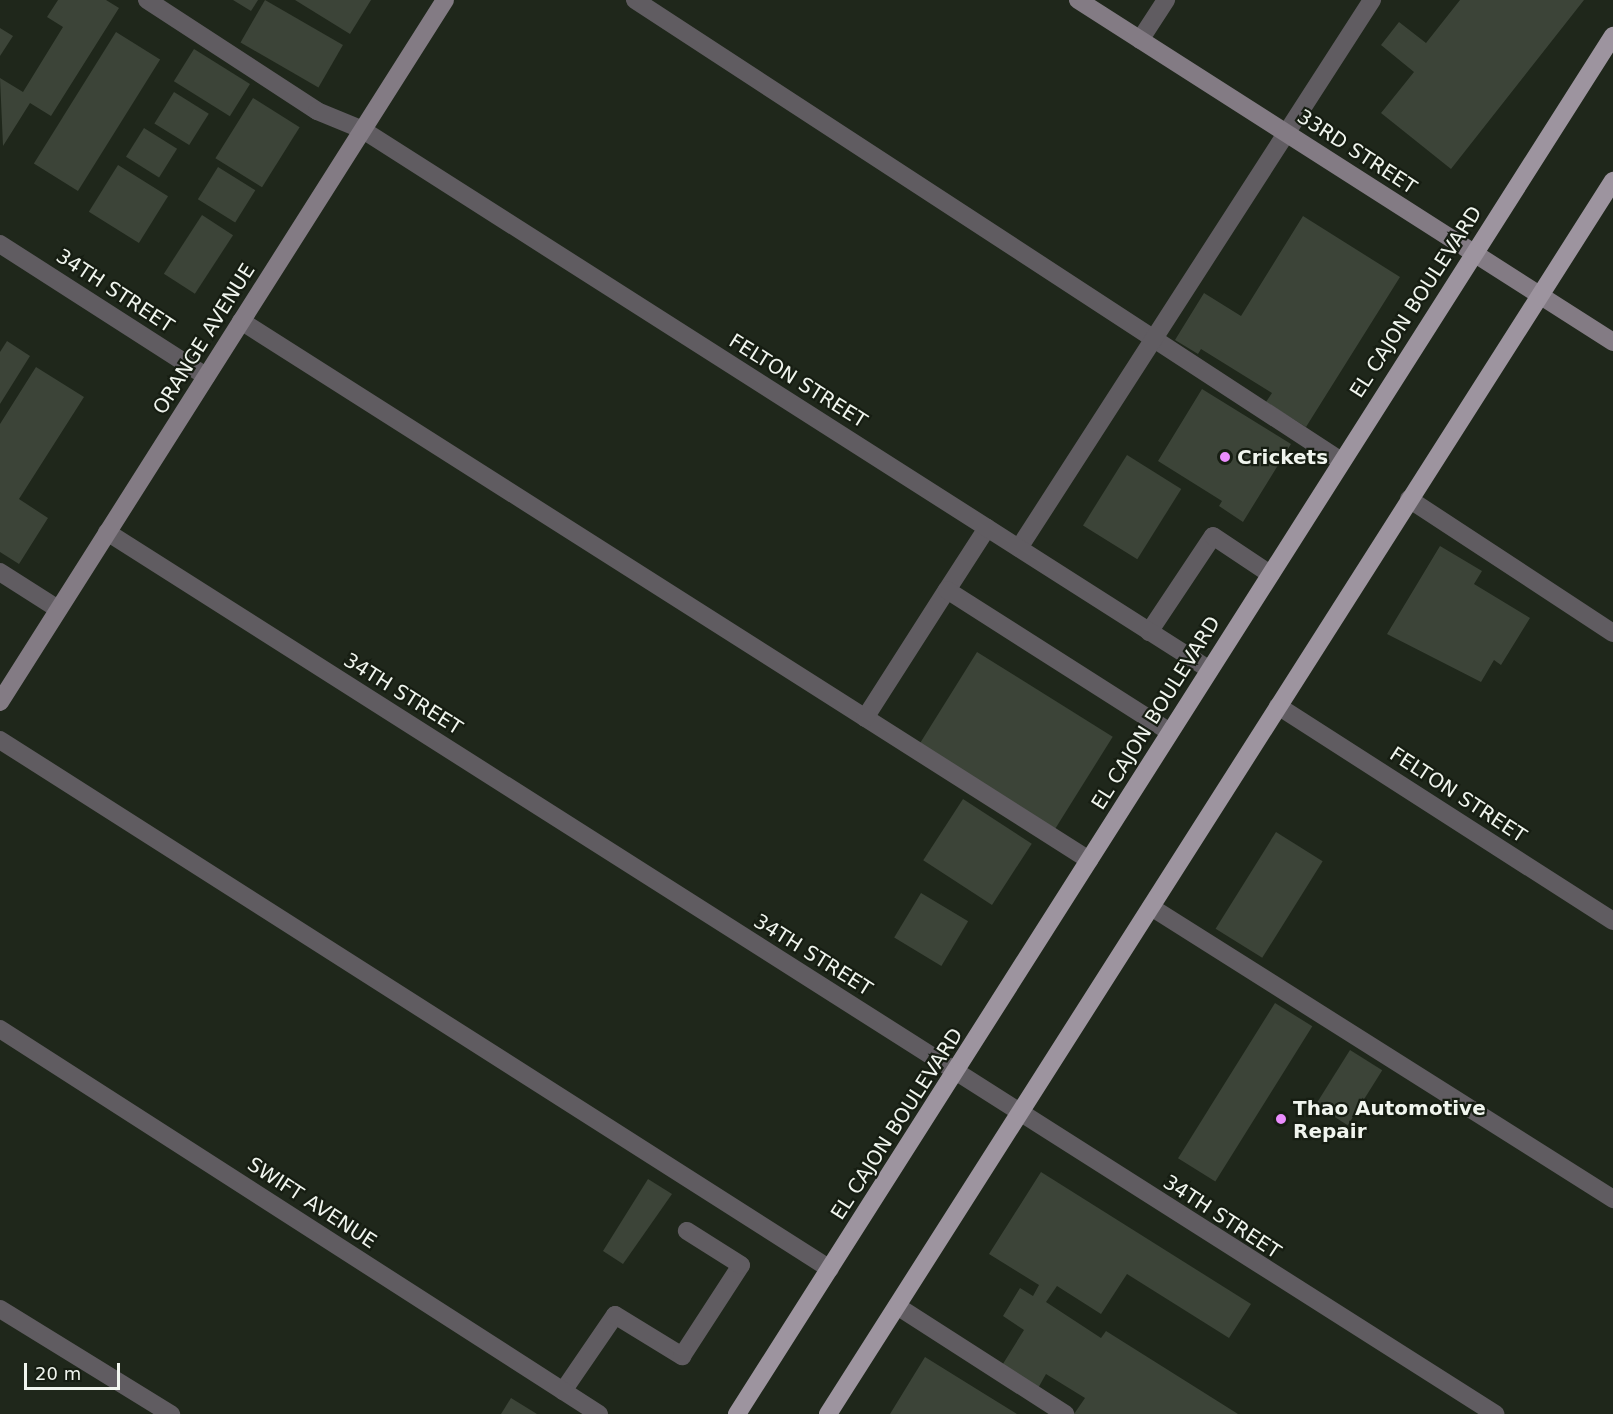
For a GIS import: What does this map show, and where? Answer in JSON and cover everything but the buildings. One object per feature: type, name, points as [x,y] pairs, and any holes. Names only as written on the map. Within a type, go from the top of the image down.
[{"type":"main road","name":"EL CAJON BOULEVARD","points":[[737,1414],[957,1072],[1341,461],[1613,36]]},
{"type":"main road","points":[[828,1414],[1613,181]]},
{"type":"street","name":"FELTON STREET","points":[[147,0],[317,111],[363,130],[1210,670]]},
{"type":"street","name":"ORANGE AVENUE","points":[[0,702],[445,0]]},
{"type":"street","points":[[635,0],[1341,461]]},
{"type":"street","name":"33RD STREET","points":[[1078,0],[1613,342]]},
{"type":"street","points":[[1140,40],[1166,0]]},
{"type":"street","points":[[1019,548],[1288,135],[1372,0]]},
{"type":"street","name":"34TH STREET","points":[[0,244],[206,376]]},
{"type":"street","points":[[241,321],[1089,860]]},
{"type":"street","points":[[1409,499],[1613,633]]},
{"type":"street","points":[[865,718],[987,528]]},
{"type":"street","name":"34TH STREET","points":[[108,532],[1495,1414]]},
{"type":"street","points":[[1149,632],[1213,536],[1270,574]]},
{"type":"street","points":[[0,572],[58,609]]},
{"type":"street","points":[[947,590],[1170,732]]},
{"type":"street","name":"FELTON STREET","points":[[1278,706],[1613,921]]},
{"type":"street","points":[[0,740],[830,1269]]},
{"type":"street","points":[[1151,907],[1613,1199]]},
{"type":"street","name":"SWIFT AVENUE","points":[[0,1029],[599,1414]]},
{"type":"street","points":[[563,1391],[615,1316],[682,1356],[741,1265],[687,1231]]},
{"type":"street","points":[[897,1306],[1065,1414]]},
{"type":"street","points":[[0,1309],[171,1414]]},
{"type":"place","name":"Crickets","points":[[1225,457]]},
{"type":"place","name":"Thao Automotive Repair","points":[[1281,1119]]}]
